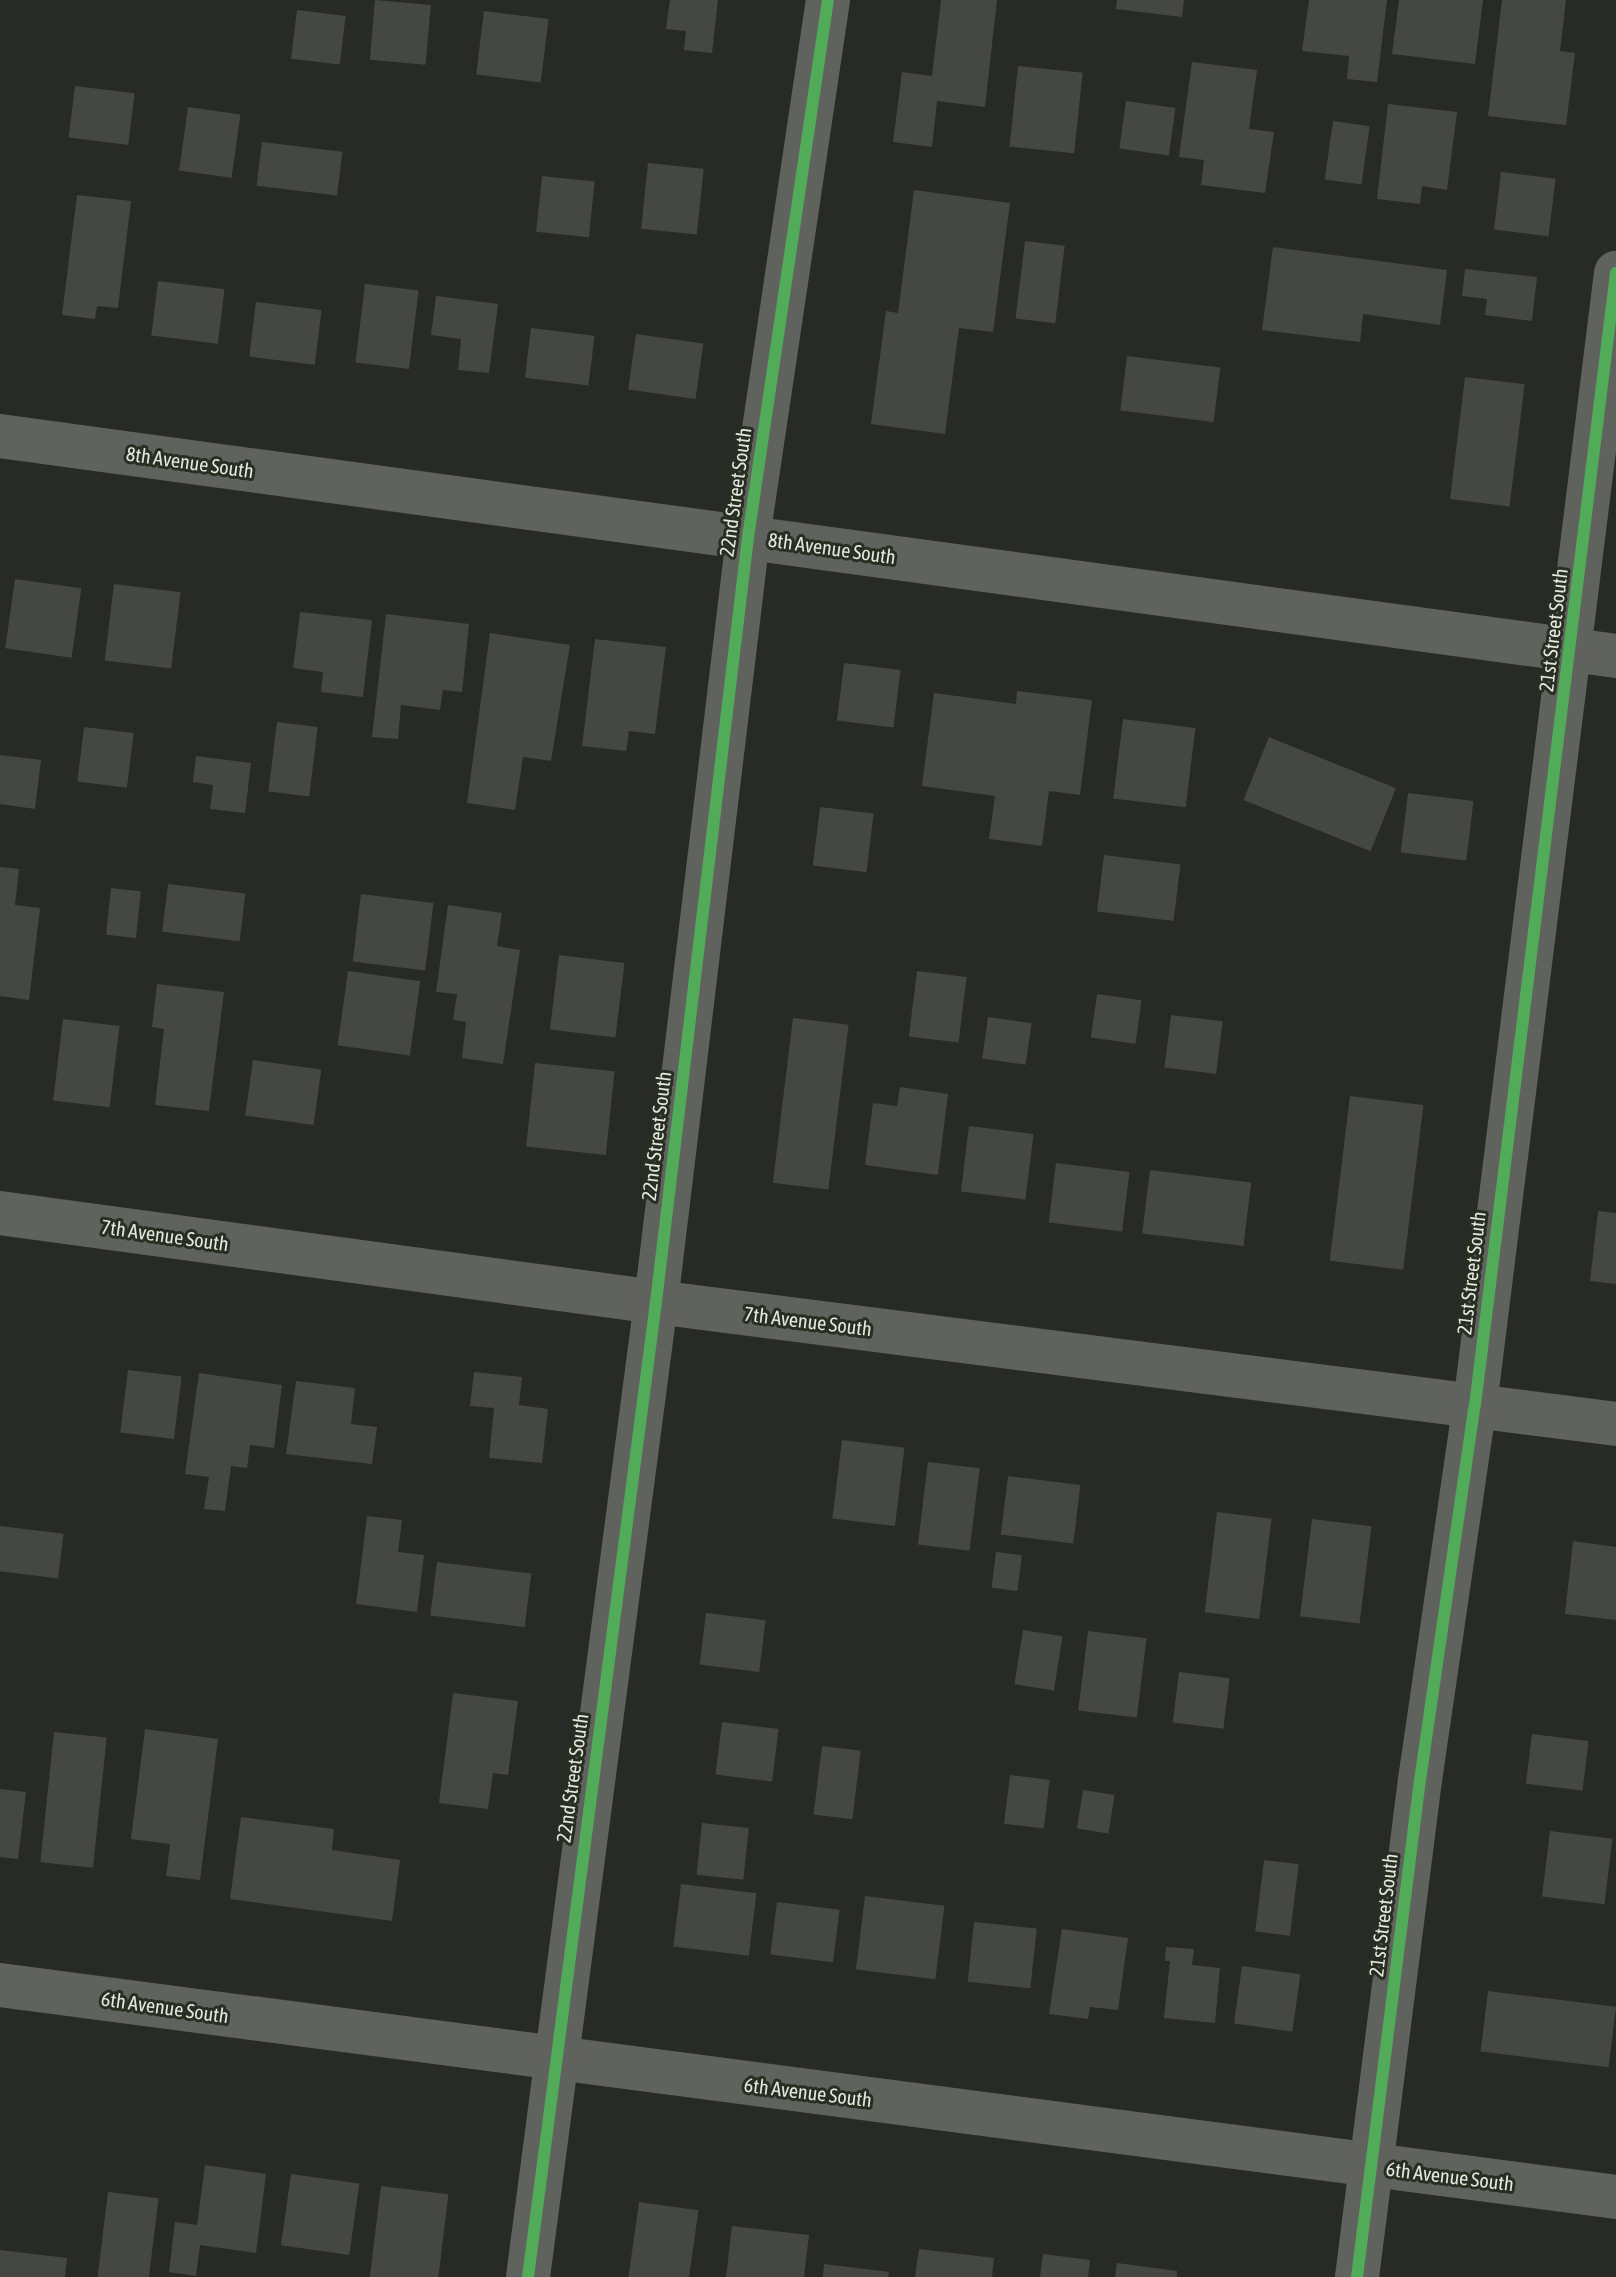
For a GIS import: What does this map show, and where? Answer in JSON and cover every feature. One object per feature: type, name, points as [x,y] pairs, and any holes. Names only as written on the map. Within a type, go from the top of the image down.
[{"type":"street","name":"22nd Street South","points":[[528,2277],[656,1302],[748,537],[828,0]]},
{"type":"street","name":"21st Street South","points":[[1357,2277],[1420,1780],[1475,1405],[1572,650],[1616,273]]},
{"type":"street","name":"8th Avenue South","points":[[0,436],[1616,656]]},
{"type":"street","name":"7th Avenue South","points":[[0,1213],[656,1302],[1616,1424]]},
{"type":"street","name":"6th Avenue South","points":[[0,1985],[1616,2197]]},
{"type":"building","points":[[375,0],[431,5],[426,65],[370,60]]},
{"type":"building","points":[[670,0],[718,0],[712,53],[684,50],[686,31],[666,29]]},
{"type":"building","points":[[941,0],[997,0],[985,107],[937,101],[932,147],[893,142],[902,72],[932,76]]},
{"type":"building","points":[[1117,0],[1184,0],[1182,17],[1116,9]]},
{"type":"building","points":[[1309,0],[1387,0],[1377,82],[1347,79],[1349,56],[1302,51]]},
{"type":"building","points":[[1399,0],[1483,0],[1475,64],[1392,54]]},
{"type":"building","points":[[1502,0],[1566,0],[1560,51],[1575,53],[1566,125],[1488,116]]},
{"type":"building","points":[[297,10],[346,16],[340,65],[291,59]]},
{"type":"building","points":[[484,11],[549,19],[541,82],[476,75]]},
{"type":"building","points":[[1192,62],[1257,70],[1249,129],[1274,132],[1265,193],[1201,185],[1204,160],[1179,157]]},
{"type":"building","points":[[1018,66],[1083,73],[1074,153],[1010,147]]},
{"type":"building","points":[[75,86],[135,93],[128,145],[69,138]]},
{"type":"building","points":[[1126,101],[1176,108],[1169,155],[1119,149]]},
{"type":"building","points":[[1388,104],[1457,112],[1447,190],[1422,186],[1420,204],[1377,199]]},
{"type":"building","points":[[188,107],[240,114],[232,178],[179,170]]},
{"type":"building","points":[[1333,121],[1370,126],[1361,185],[1325,179]]},
{"type":"building","points":[[262,142],[342,152],[337,196],[257,186]]},
{"type":"building","points":[[648,163],[704,169],[697,234],[641,229]]},
{"type":"building","points":[[1501,172],[1556,179],[1549,236],[1494,230]]},
{"type":"building","points":[[542,176],[595,182],[589,237],[536,232]]},
{"type":"building","points":[[914,190],[1010,203],[993,332],[959,328],[945,434],[871,424],[886,311],[898,313]]},
{"type":"building","points":[[77,195],[131,201],[118,308],[97,306],[95,319],[62,315]]},
{"type":"building","points":[[1025,241],[1065,246],[1055,323],[1015,318]]},
{"type":"building","points":[[1273,247],[1447,270],[1440,325],[1363,314],[1360,342],[1262,330]]},
{"type":"building","points":[[1465,269],[1537,277],[1532,321],[1485,315],[1487,299],[1462,296]]},
{"type":"building","points":[[158,281],[225,289],[218,344],[151,336]]},
{"type":"building","points":[[365,284],[419,291],[409,369],[355,362]]},
{"type":"building","points":[[436,296],[498,304],[489,373],[458,370],[461,339],[431,335]]},
{"type":"building","points":[[256,302],[322,310],[315,365],[249,357]]},
{"type":"building","points":[[531,328],[595,336],[588,385],[525,378]]},
{"type":"building","points":[[636,334],[703,343],[696,399],[628,389]]},
{"type":"building","points":[[1127,356],[1220,367],[1214,422],[1120,411]]},
{"type":"building","points":[[1465,377],[1525,384],[1510,506],[1450,499]]},
{"type":"building","points":[[15,579],[81,588],[72,658],[5,648]]},
{"type":"building","points":[[114,584],[181,592],[171,669],[105,660]]},
{"type":"building","points":[[300,612],[372,620],[363,697],[321,692],[323,672],[293,668]]},
{"type":"building","points":[[386,614],[469,624],[462,692],[443,690],[440,710],[401,705],[398,739],[372,737]]},
{"type":"building","points":[[490,633],[570,645],[551,761],[523,757],[515,810],[467,803]]},
{"type":"building","points":[[595,639],[666,647],[655,734],[629,731],[626,751],[582,746]]},
{"type":"building","points":[[844,663],[901,670],[894,728],[837,721]]},
{"type":"building","points":[[1017,691],[1092,700],[1080,795],[1049,791],[1042,846],[989,839],[995,796],[922,786],[934,693],[1016,704]]},
{"type":"building","points":[[1123,719],[1195,728],[1186,807],[1113,798]]},
{"type":"building","points":[[277,722],[318,727],[309,796],[268,791]]},
{"type":"building","points":[[84,727],[134,733],[127,788],[77,782]]},
{"type":"building","points":[[1269,737],[1396,788],[1371,851],[1244,800]]},
{"type":"building","points":[[0,755],[41,760],[35,809],[0,804]]},
{"type":"building","points":[[196,756],[251,763],[245,813],[210,809],[213,785],[193,782]]},
{"type":"building","points":[[1408,793],[1474,801],[1466,861],[1401,853]]},
{"type":"building","points":[[820,807],[874,814],[866,872],[813,866]]},
{"type":"building","points":[[1104,855],[1180,864],[1173,921],[1097,912]]},
{"type":"building","points":[[0,867],[19,869],[15,905],[40,908],[29,1000],[0,996]]},
{"type":"building","points":[[168,884],[245,894],[240,941],[162,932]]},
{"type":"building","points":[[111,888],[141,891],[136,938],[106,935]]},
{"type":"building","points":[[361,894],[433,903],[425,970],[353,961]]},
{"type":"building","points":[[448,905],[502,913],[497,946],[520,950],[503,1064],[462,1058],[466,1022],[453,1020],[457,994],[436,992]]},
{"type":"building","points":[[559,955],[625,963],[615,1037],[550,1029]]},
{"type":"building","points":[[348,971],[420,981],[410,1055],[338,1045]]},
{"type":"building","points":[[917,971],[967,977],[959,1043],[909,1037]]},
{"type":"building","points":[[157,984],[224,992],[209,1111],[155,1105],[164,1029],[152,1027]]},
{"type":"building","points":[[1097,994],[1142,1000],[1135,1044],[1091,1038]]},
{"type":"building","points":[[1171,1015],[1223,1021],[1216,1074],[1165,1068]]},
{"type":"building","points":[[988,1017],[1032,1023],[1026,1065],[982,1059]]},
{"type":"building","points":[[793,1018],[849,1025],[828,1190],[773,1183]]},
{"type":"building","points":[[63,1019],[120,1026],[110,1107],[53,1100]]},
{"type":"building","points":[[253,1060],[321,1070],[314,1125],[245,1115]]},
{"type":"building","points":[[535,1063],[615,1071],[606,1155],[526,1147]]},
{"type":"building","points":[[900,1087],[948,1094],[938,1175],[865,1165],[873,1103],[897,1106]]},
{"type":"building","points":[[1350,1096],[1423,1105],[1403,1270],[1330,1261]]},
{"type":"building","points":[[969,1126],[1034,1134],[1025,1199],[961,1192]]},
{"type":"building","points":[[1056,1163],[1129,1172],[1122,1232],[1049,1223]]},
{"type":"building","points":[[1150,1170],[1251,1182],[1243,1246],[1142,1234]]},
{"type":"building","points":[[1598,1211],[1616,1213],[1616,1284],[1590,1281]]},
{"type":"building","points":[[128,1370],[182,1377],[174,1439],[120,1433]]},
{"type":"building","points":[[474,1372],[522,1377],[519,1405],[548,1409],[542,1463],[489,1458],[494,1408],[470,1406]]},
{"type":"building","points":[[199,1373],[282,1385],[274,1448],[250,1445],[247,1468],[231,1466],[225,1511],[204,1509],[209,1477],[185,1474]]},
{"type":"building","points":[[296,1381],[355,1388],[351,1424],[377,1427],[372,1464],[286,1454]]},
{"type":"building","points":[[842,1440],[905,1448],[895,1526],[832,1518]]},
{"type":"building","points":[[928,1462],[980,1468],[969,1551],[918,1544]]},
{"type":"building","points":[[1008,1476],[1080,1485],[1073,1543],[1001,1535]]},
{"type":"building","points":[[1217,1512],[1272,1519],[1259,1619],[1205,1612]]},
{"type":"building","points":[[367,1516],[402,1520],[398,1552],[424,1555],[417,1612],[356,1604]]},
{"type":"building","points":[[1312,1519],[1372,1526],[1360,1624],[1300,1616]]},
{"type":"building","points":[[0,1526],[64,1534],[58,1578],[0,1571]]},
{"type":"building","points":[[1573,1541],[1616,1547],[1616,1620],[1565,1614]]},
{"type":"building","points":[[996,1552],[1022,1555],[1017,1591],[992,1588]]},
{"type":"building","points":[[437,1562],[531,1574],[525,1627],[430,1616]]},
{"type":"building","points":[[706,1613],[766,1620],[759,1672],[700,1665]]},
{"type":"building","points":[[1023,1630],[1063,1636],[1054,1691],[1014,1684]]},
{"type":"building","points":[[1088,1631],[1147,1638],[1137,1718],[1078,1710]]},
{"type":"building","points":[[1179,1672],[1230,1678],[1223,1729],[1173,1723]]},
{"type":"building","points":[[453,1693],[518,1701],[508,1775],[493,1773],[488,1809],[439,1803]]},
{"type":"building","points":[[722,1722],[779,1729],[772,1782],[716,1775]]},
{"type":"building","points":[[145,1729],[218,1739],[200,1880],[166,1876],[170,1844],[131,1839]]},
{"type":"building","points":[[54,1732],[107,1738],[93,1868],[40,1862]]},
{"type":"building","points":[[1532,1734],[1589,1741],[1582,1791],[1526,1784]]},
{"type":"building","points":[[822,1746],[861,1751],[852,1819],[814,1814]]},
{"type":"building","points":[[1010,1775],[1050,1780],[1044,1829],[1004,1824]]},
{"type":"building","points":[[0,1789],[26,1792],[18,1859],[0,1857]]},
{"type":"building","points":[[1083,1790],[1115,1795],[1109,1834],[1077,1829]]},
{"type":"building","points":[[241,1817],[334,1829],[332,1850],[400,1860],[392,1921],[230,1899]]},
{"type":"building","points":[[702,1823],[749,1828],[743,1880],[697,1875]]},
{"type":"building","points":[[1550,1831],[1613,1839],[1604,1904],[1542,1897]]},
{"type":"building","points":[[1264,1860],[1299,1864],[1290,1936],[1255,1931]]},
{"type":"building","points":[[681,1884],[756,1893],[749,1956],[673,1947]]},
{"type":"building","points":[[865,1896],[944,1906],[935,1979],[856,1969]]},
{"type":"building","points":[[777,1902],[840,1910],[833,1962],[771,1955]]},
{"type":"building","points":[[974,1922],[1037,1929],[1030,1988],[968,1982]]},
{"type":"building","points":[[1062,1929],[1128,1938],[1118,2010],[1090,2007],[1088,2019],[1049,2014]]},
{"type":"building","points":[[1166,1947],[1194,1949],[1192,1965],[1220,1968],[1215,2023],[1164,2018],[1170,1961],[1165,1961]]},
{"type":"building","points":[[1242,1966],[1300,1974],[1292,2032],[1234,2023]]},
{"type":"building","points":[[1488,1991],[1616,2007],[1609,2067],[1481,2052]]},
{"type":"building","points":[[205,2165],[266,2174],[256,2253],[200,2245],[196,2276],[169,2272],[175,2222],[197,2225]]},
{"type":"building","points":[[291,2174],[359,2184],[349,2255],[281,2245]]},
{"type":"building","points":[[381,2186],[448,2194],[438,2277],[370,2277]]},
{"type":"building","points":[[108,2192],[159,2198],[149,2277],[98,2277]]},
{"type":"building","points":[[639,2202],[698,2210],[689,2277],[628,2277]]},
{"type":"building","points":[[732,2226],[809,2235],[804,2277],[726,2277]]},
{"type":"building","points":[[919,2249],[994,2258],[992,2277],[915,2277]]},
{"type":"building","points":[[0,2250],[67,2258],[65,2277],[0,2277]]},
{"type":"building","points":[[1043,2254],[1090,2260],[1088,2277],[1040,2277]]},
{"type":"building","points":[[1117,2263],[1177,2271],[1177,2277],[1115,2277]]},
{"type":"building","points":[[824,2264],[889,2272],[888,2277],[823,2277]]},
{"type":"cycle path","points":[[528,2277],[656,1302],[748,537],[828,0]]},
{"type":"cycle path","points":[[1357,2277],[1420,1780],[1475,1405],[1616,273]]}]
